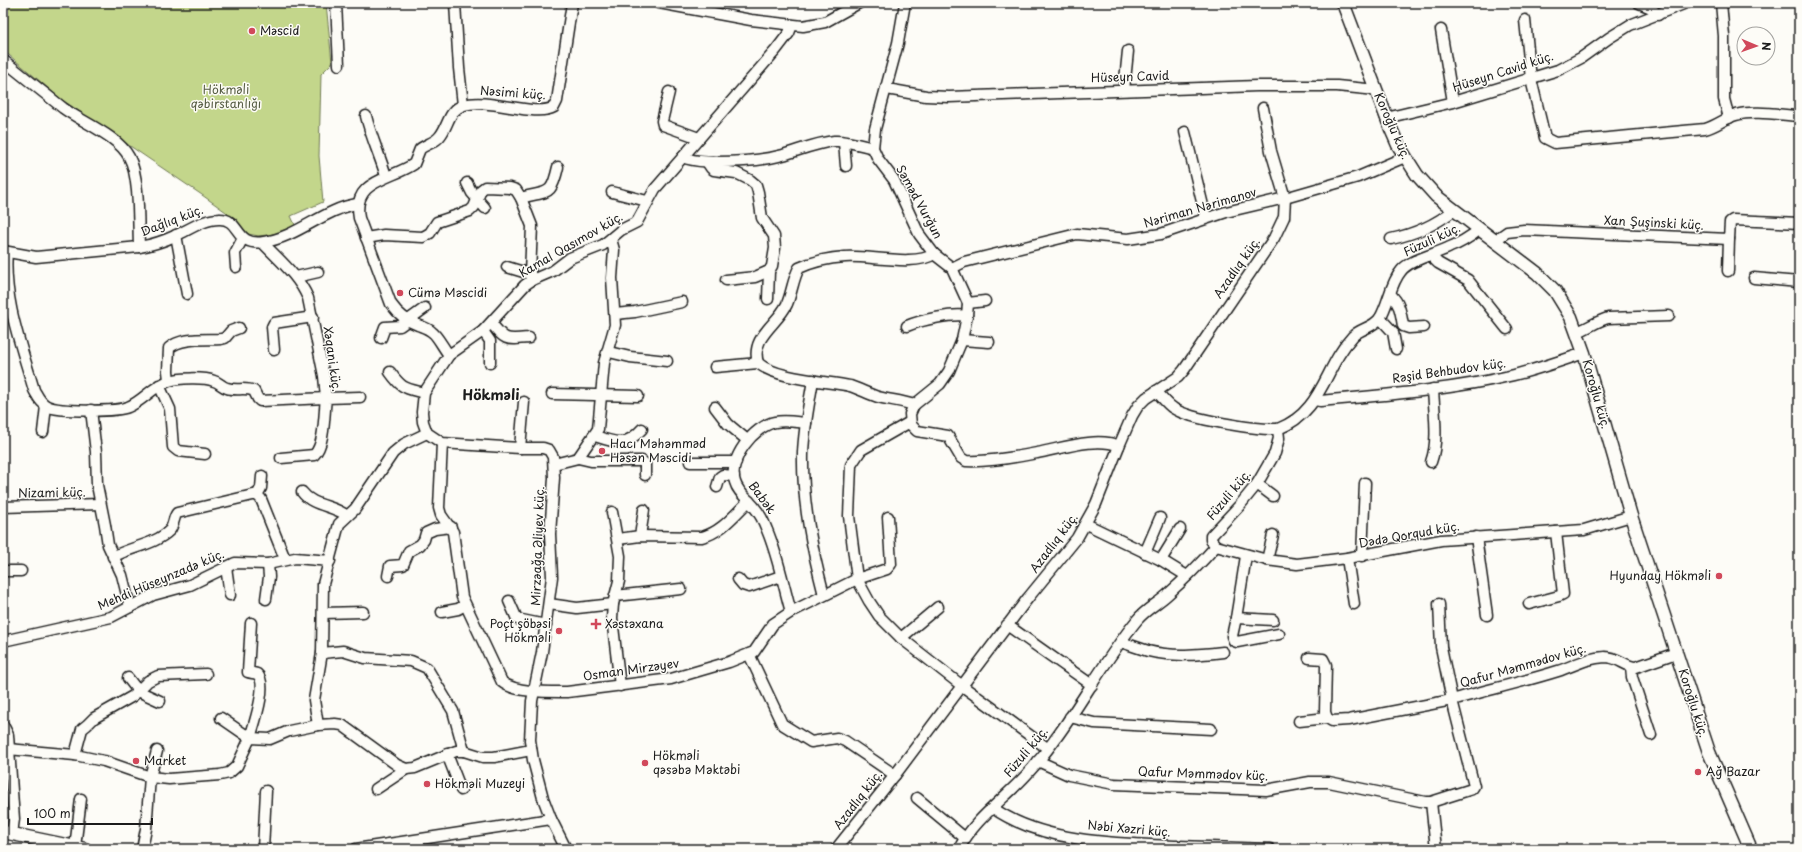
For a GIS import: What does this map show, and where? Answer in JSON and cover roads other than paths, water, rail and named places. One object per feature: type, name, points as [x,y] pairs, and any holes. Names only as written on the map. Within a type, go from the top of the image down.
[{"type":"street","points":[[336,3],[339,65]]},
{"type":"street","points":[[455,3],[463,105]]},
{"type":"street","name":"Nəsimi küç.","points":[[358,204],[362,192],[386,176],[414,164],[420,149],[436,140],[441,135],[451,114],[463,105],[481,103],[544,110],[554,108],[557,101],[572,3]]},
{"type":"street","points":[[659,3],[699,6],[726,16],[803,26],[825,22],[859,3]]},
{"type":"street","points":[[683,157],[689,160],[707,162],[762,160],[827,142],[844,142],[873,148],[875,129],[902,29],[905,3]]},
{"type":"street","name":"Koroğlu küç.","points":[[1343,3],[1386,118],[1405,157],[1422,181],[1436,196],[1537,273],[1551,286],[1563,301],[1577,332],[1584,353],[1631,516],[1709,752],[1750,849]]},
{"type":"street","points":[[1639,3],[1651,8],[1658,15]]},
{"type":"street","name":"Hüseyn Cavid küç.","points":[[1386,118],[1453,102],[1558,70],[1581,58],[1630,25],[1686,3]]},
{"type":"street","points":[[1721,3],[1724,36],[1724,99],[1729,118]]},
{"type":"street","points":[[1525,20],[1530,79],[1545,138],[1555,143],[1705,129],[1716,126],[1729,118],[1738,115],[1751,114],[1799,116]]},
{"type":"street","name":"Kamal Qasımov küç.","points":[[427,433],[422,412],[424,393],[449,355],[483,331],[531,277],[554,271],[570,258],[596,248],[611,240],[621,230],[637,222],[647,201],[655,189],[776,50],[789,33],[792,25]]},
{"type":"street","points":[[1441,30],[1453,102]]},
{"type":"street","points":[[1124,90],[1128,51]]},
{"type":"street","points":[[3,60],[64,108],[125,150],[133,168],[136,184],[139,247]]},
{"type":"street","name":"Hüseyn Cavid","points":[[887,89],[926,96],[949,97],[1257,86],[1337,86],[1376,90]]},
{"type":"street","points":[[669,92],[662,121],[664,125],[699,138]]},
{"type":"street","points":[[1263,108],[1271,151],[1285,198]]},
{"type":"street","points":[[366,116],[371,138],[378,151],[386,176]]},
{"type":"street","points":[[1185,132],[1206,218]]},
{"type":"street","points":[[844,142],[846,166]]},
{"type":"street","name":"Səməd Vurğun","points":[[873,148],[878,159],[894,180],[919,234],[934,254],[952,268],[968,303],[962,340],[954,361],[945,378],[935,389],[914,405]]},
{"type":"street","name":"Nəriman Nərimanov","points":[[952,268],[964,262],[1077,234],[1128,239],[1142,238],[1181,228],[1206,218],[1285,198],[1358,177],[1405,157]]},
{"type":"street","points":[[707,162],[714,170],[736,173],[750,180],[756,185],[762,218],[774,236],[775,248],[772,266],[768,271],[755,277],[726,280]]},
{"type":"street","points":[[736,162],[736,173]]},
{"type":"street","points":[[521,198],[544,193],[550,190],[553,186],[558,167]]},
{"type":"street","points":[[467,183],[476,198],[485,208]]},
{"type":"street","points":[[366,238],[379,235],[427,236],[437,222],[470,210],[474,207],[476,198],[481,190],[485,188],[510,188],[516,190],[521,198],[532,226],[531,277],[507,267]]},
{"type":"street","points":[[612,192],[647,201]]},
{"type":"street","name":"Azadlıq küç.","points":[[836,849],[895,775],[1007,625],[1077,538],[1086,524],[1104,487],[1119,446],[1138,406],[1156,391],[1178,377],[1184,370],[1274,238],[1284,217],[1285,198]]},
{"type":"street","points":[[236,267],[235,253],[243,238],[248,241],[263,243],[279,238],[342,208],[358,204],[359,218],[391,304],[407,321],[432,332],[449,355]]},
{"type":"street","points":[[1391,239],[1412,235],[1430,227],[1454,210]]},
{"type":"street","name":"Dağlıq küç.","points":[[5,252],[36,257],[139,247],[155,244],[200,224],[220,219],[229,221],[243,238]]},
{"type":"street","points":[[1728,271],[1728,226],[1730,222],[1733,220],[1799,223]]},
{"type":"street","name":"Füzuli küç.","points":[[959,849],[974,825],[1028,773],[1038,761],[1137,619],[1187,576],[1216,546],[1211,540],[1211,536],[1257,484],[1275,453],[1279,438],[1278,428],[1290,424],[1303,414],[1315,400],[1354,335],[1369,328],[1380,318],[1391,295],[1396,279],[1402,270],[1409,264],[1452,247],[1479,230]]},
{"type":"street","name":"Xan Şuşinski küç.","points":[[1494,241],[1506,232],[1524,230],[1729,239]]},
{"type":"street","points":[[176,235],[187,294]]},
{"type":"street","points":[[578,458],[598,430],[604,363],[614,334],[615,314],[612,278],[614,250],[611,240]]},
{"type":"street","name":"Xəqani küç.","points":[[46,406],[91,410],[119,410],[129,407],[159,385],[169,380],[182,379],[214,381],[228,388],[254,391],[260,401],[326,398],[313,317],[304,287],[280,258],[263,243]]},
{"type":"street","points":[[5,252],[10,307],[34,390],[46,406],[43,432]]},
{"type":"street","points":[[934,254],[922,260],[844,257],[805,265],[799,268],[787,304],[782,313],[760,338],[756,355],[758,363],[763,367],[772,370],[813,380],[850,386],[877,396],[900,400],[914,405],[910,414],[910,422],[917,431],[948,436],[961,458],[966,461],[1036,453],[1093,443],[1112,443],[1119,446]]},
{"type":"street","points":[[1431,256],[1438,263],[1468,280],[1507,329]]},
{"type":"street","points":[[768,271],[768,299]]},
{"type":"street","points":[[296,277],[318,272]]},
{"type":"street","points":[[1754,278],[1799,282]]},
{"type":"street","points":[[1391,295],[1397,300],[1403,326],[1409,328],[1424,327]]},
{"type":"street","points":[[968,303],[985,301]]},
{"type":"street","points":[[615,314],[635,312],[682,302]]},
{"type":"street","points":[[381,338],[385,327],[400,326],[425,308]]},
{"type":"street","points":[[908,326],[915,323],[960,315],[967,316]]},
{"type":"street","points":[[1577,332],[1600,320],[1608,318],[1669,316]]},
{"type":"street","points":[[274,350],[272,327],[274,323],[313,317]]},
{"type":"street","points":[[1380,318],[1393,332],[1396,349]]},
{"type":"street","points":[[491,323],[502,337],[509,340],[529,338]]},
{"type":"street","points":[[169,380],[169,348],[174,344],[180,342],[221,339],[225,338],[231,331],[239,328]]},
{"type":"street","points":[[483,331],[490,341],[490,363]]},
{"type":"street","points":[[962,340],[989,342]]},
{"type":"street","points":[[609,352],[630,357],[667,361]]},
{"type":"street","name":"Rəşid Behbudov küç.","points":[[1315,400],[1320,401],[1433,389],[1513,375],[1584,353]]},
{"type":"street","points":[[715,367],[758,363]]},
{"type":"street","points":[[390,372],[399,384],[407,389],[424,393]]},
{"type":"street","points":[[813,380],[803,454],[808,520],[812,548],[824,595]]},
{"type":"street","points":[[159,385],[170,409],[173,448],[178,451],[205,454]]},
{"type":"street","points":[[1431,462],[1434,454],[1435,439],[1433,389]]},
{"type":"street","points":[[1156,391],[1171,406],[1185,414],[1254,428],[1278,428]]},
{"type":"street","points":[[552,394],[638,396]]},
{"type":"street","points":[[281,458],[314,456],[318,452],[324,425],[326,398],[360,397]]},
{"type":"street","points":[[318,726],[314,700],[322,653],[323,584],[339,524],[355,509],[393,454],[404,444],[427,433],[442,443],[520,448],[524,402]]},
{"type":"street","points":[[715,407],[728,424],[747,440]]},
{"type":"street","points":[[91,410],[100,504],[108,545],[122,575],[130,607]]},
{"type":"street","name":"Babək","points":[[790,612],[775,549],[763,520],[740,491],[733,470],[747,440],[764,426],[774,422],[784,421],[806,423]]},
{"type":"street","points":[[910,422],[861,450],[851,465],[849,516],[857,579],[879,616],[901,638],[961,686],[1047,748]]},
{"type":"street","points":[[595,436],[625,442],[634,438],[642,429]]},
{"type":"street","points":[[442,443],[439,508],[441,515],[451,527],[453,532],[461,589],[465,605],[458,609],[442,612]]},
{"type":"street","name":"Mirzəağa Əliyev küç.","points":[[520,448],[543,448],[551,453],[554,464],[550,521],[552,577],[546,625],[534,690],[530,728],[531,750],[543,798],[551,819],[566,849]]},
{"type":"street","points":[[554,464],[578,458],[591,461],[642,461],[645,464],[645,475]]},
{"type":"street","points":[[690,462],[736,462]]},
{"type":"street","points":[[718,487],[720,477],[723,475],[734,476]]},
{"type":"street","points":[[258,495],[261,488],[262,476]]},
{"type":"street","points":[[1362,556],[1366,483]]},
{"type":"street","points":[[1257,484],[1273,496]]},
{"type":"street","points":[[302,492],[312,501],[336,509],[347,516]]},
{"type":"street","points":[[113,557],[124,550],[149,543],[169,530],[174,516],[177,513],[258,495]]},
{"type":"street","points":[[258,495],[266,509],[285,559]]},
{"type":"street","points":[[618,540],[640,536],[702,537],[710,535],[718,530],[749,501]]},
{"type":"street","name":"Nizami küç.","points":[[3,507],[100,504]]},
{"type":"street","points":[[640,536],[644,510]]},
{"type":"street","points":[[612,512],[618,540],[620,562],[619,581],[614,600],[613,633],[620,686]]},
{"type":"street","name":"Dədə Qorqud küç.","points":[[1216,546],[1246,556],[1297,564],[1362,556],[1441,540],[1584,530],[1631,516]]},
{"type":"street","name":"Osman Mirzəyev","points":[[465,605],[502,682],[512,687],[567,692],[671,679],[729,662],[754,652],[773,624],[790,612],[857,579],[887,569],[891,564],[888,517]]},
{"type":"street","points":[[1145,552],[1160,518]]},
{"type":"street","points":[[1086,524],[1161,560],[1187,576]]},
{"type":"street","points":[[388,576],[390,566],[403,565],[410,551],[424,540],[426,533],[435,529],[451,527]]},
{"type":"street","points":[[1161,560],[1180,529]]},
{"type":"street","points":[[1530,604],[1563,594],[1556,532]]},
{"type":"street","points":[[1267,560],[1273,535]]},
{"type":"street","points":[[1476,537],[1487,615]]},
{"type":"street","points":[[1246,556],[1232,636],[1234,641],[1237,642],[1279,634]]},
{"type":"street","name":"Mehdi Hüseynzadə küç.","points":[[3,641],[111,617],[162,592],[200,580],[226,567],[243,562],[268,564],[295,558],[330,561]]},
{"type":"street","points":[[1347,558],[1354,604]]},
{"type":"street","points":[[266,599],[269,577],[268,564]]},
{"type":"street","points":[[226,567],[230,595]]},
{"type":"street","points":[[3,571],[21,570]]},
{"type":"street","points":[[738,579],[743,585],[749,588],[781,576]]},
{"type":"street","points":[[549,604],[577,608],[614,600],[681,589]]},
{"type":"street","points":[[510,601],[517,619],[546,625]]},
{"type":"street","points":[[1299,722],[1327,718],[1332,721],[1349,720],[1452,700],[1441,647],[1439,604]]},
{"type":"street","points":[[901,638],[938,607]]},
{"type":"street","points":[[323,613],[363,612]]},
{"type":"street","points":[[1236,618],[1273,620]]},
{"type":"street","points":[[8,749],[75,755],[104,761],[150,777],[170,779],[220,776],[229,773],[237,766],[250,738],[260,701],[260,678],[257,674],[248,672],[251,623]]},
{"type":"street","points":[[1007,625],[1092,685]]},
{"type":"street","points":[[1121,642],[1149,651],[1166,654],[1193,655],[1223,652]]},
{"type":"street","points":[[322,653],[351,652],[365,658],[411,661],[426,668],[453,711],[464,750]]},
{"type":"street","points":[[1651,735],[1632,677],[1631,667],[1642,665],[1676,653]]},
{"type":"street","points":[[749,654],[782,724],[811,742],[837,738],[845,741],[895,775]]},
{"type":"street","points":[[1309,658],[1323,660],[1326,665],[1325,712],[1327,718]]},
{"type":"street","name":"Qafur Məmmədov küç.","points":[[1038,761],[1069,775],[1114,784],[1266,790],[1310,782],[1329,782],[1431,802],[1472,789],[1474,786],[1452,700],[1559,671],[1584,660],[1614,658],[1622,660],[1631,667]]},
{"type":"street","points":[[75,755],[82,730],[94,718],[133,696],[148,681],[158,676],[206,674]]},
{"type":"street","points":[[128,678],[138,692],[160,701]]},
{"type":"street","points":[[1070,717],[1094,723],[1210,729]]},
{"type":"street","points":[[222,718],[250,738],[270,739],[289,731],[335,724],[347,727],[397,765],[406,769]]},
{"type":"street","points":[[3,725],[8,735],[14,819],[8,832],[80,848],[81,799]]},
{"type":"street","points":[[376,789],[406,769],[415,768],[447,754],[464,750],[483,757],[494,757],[531,750]]},
{"type":"street","points":[[142,849],[146,829],[150,777],[157,751]]},
{"type":"street","points":[[447,754],[461,790]]},
{"type":"street","points":[[263,849],[266,791]]},
{"type":"street","points":[[917,798],[965,838]]},
{"type":"street","points":[[1431,802],[1436,849]]},
{"type":"street","name":"Nəbi Xəzri küç.","points":[[993,808],[1004,816],[1021,824],[1058,834],[1103,842],[1139,845],[1270,849]]},
{"type":"street","points":[[356,849],[406,845],[551,819]]},
{"type":"place","name":"Məscid","points":[[252,31]]},
{"type":"place","name":"Cümə Məscidi","points":[[400,293]]},
{"type":"place","name":"Hacı Məhəmməd Həsən Məscidi","points":[[602,451]]},
{"type":"place","name":"Hyunday Hökməli","points":[[1719,576]]},
{"type":"place","name":"Xəstəxana","points":[[596,624]]},
{"type":"place","name":"Poçt şöbəsi Hökməli","points":[[559,631]]},
{"type":"place","name":"Market","points":[[136,761]]},
{"type":"place","name":"Hökməli qəsəbə Məktəbi","points":[[645,763]]},
{"type":"place","name":"Ağ Bazar","points":[[1698,772]]},
{"type":"place","name":"Hökməli Muzeyi","points":[[427,784]]},
{"type":"district","name":"Hökməli","points":[[491,395]]},
{"type":"park label","name":"Hökməli qəbirstanlığı","points":[[226,97]]}]
